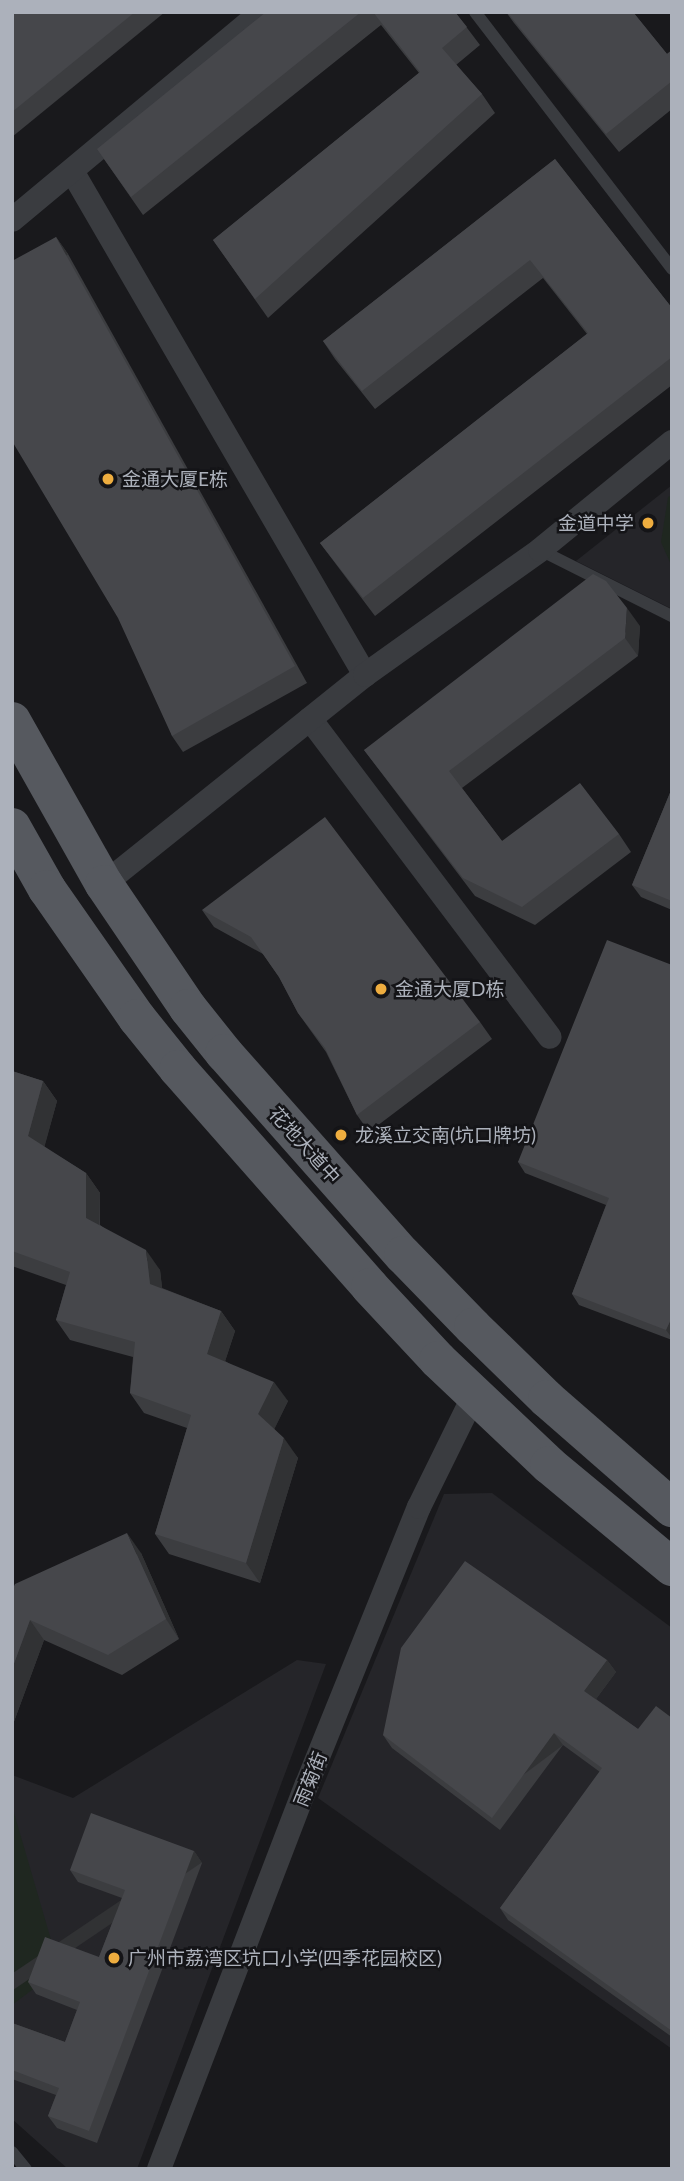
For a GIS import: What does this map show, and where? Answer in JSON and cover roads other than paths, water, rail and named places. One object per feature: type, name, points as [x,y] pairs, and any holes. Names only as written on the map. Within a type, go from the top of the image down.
[{"type":"main road","name":"花地大道中","points":[[12,722],[104,884],[188,1008],[224,1053],[403,1255],[547,1399],[672,1508]]},
{"type":"main road","points":[[12,827],[47,889],[99,966],[178,1069],[370,1287],[474,1395],[549,1465],[672,1567]]},
{"type":"street","points":[[12,220],[262,12]]},
{"type":"street","points":[[72,171],[365,675]]},
{"type":"street","points":[[104,884],[365,675],[540,550],[672,442]]},
{"type":"street","points":[[310,719],[550,1037]]},
{"type":"street","name":"雨菊街","points":[[159,2169],[307,1784],[419,1507],[474,1395]]},
{"type":"lane","points":[[475,12],[672,269]]},
{"type":"lane","points":[[540,550],[672,616]]},
{"type":"lane","points":[[12,2152],[26,2169]]},
{"type":"place","name":"金通大厦E栋","points":[[108,479]]},
{"type":"place","name":"金道中学","points":[[648,523]]},
{"type":"place","name":"金通大厦D栋","points":[[381,989]]},
{"type":"place","name":"龙溪立交南(坑口牌坊)","points":[[341,1135]]},
{"type":"place","name":"广州市荔湾区坑口小学(四季花园校区)","points":[[114,1958]]}]
